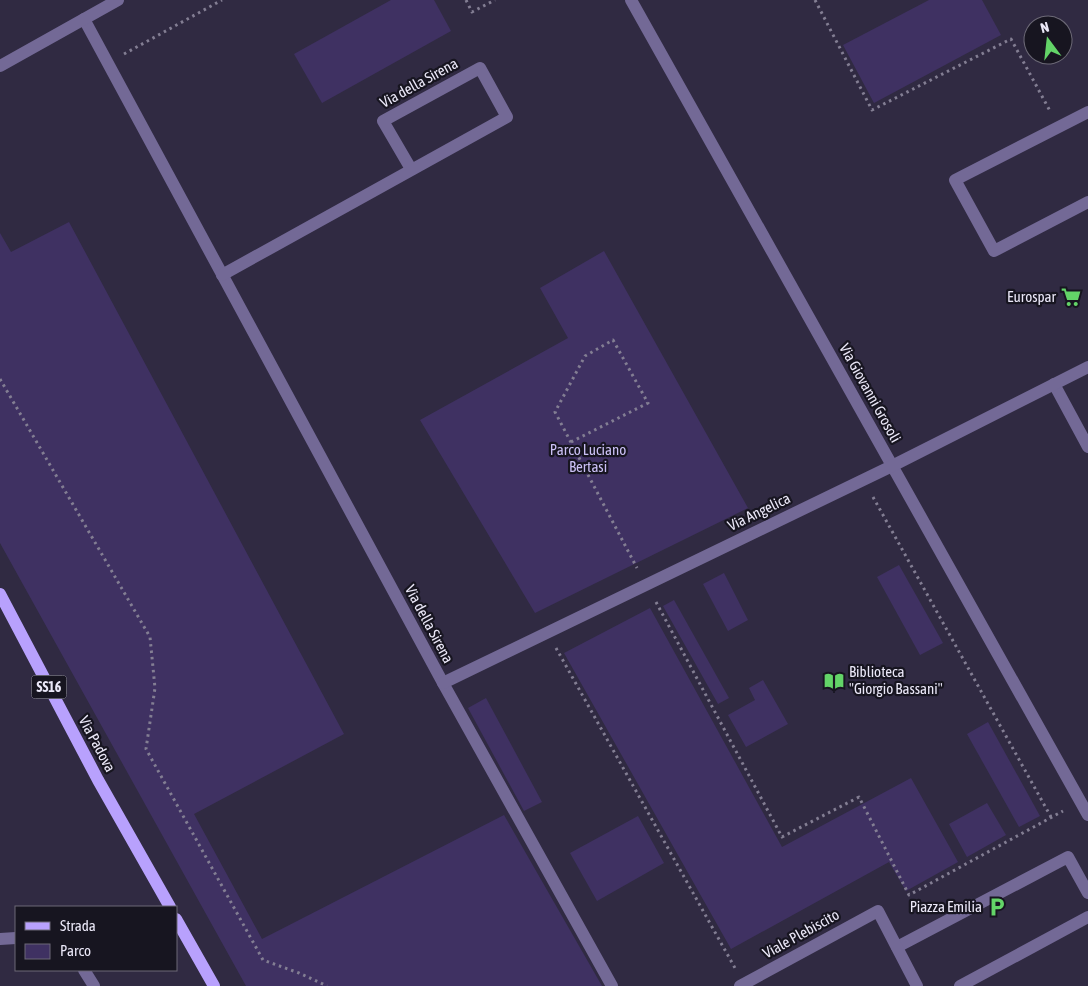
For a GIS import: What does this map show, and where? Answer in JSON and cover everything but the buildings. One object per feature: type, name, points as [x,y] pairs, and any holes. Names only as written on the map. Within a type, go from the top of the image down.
[{"type":"main road","name":"Via Padova","points":[[0,594],[98,780],[169,906]]},
{"type":"main road","points":[[178,923],[214,986]]},
{"type":"street","points":[[0,66],[118,0]]},
{"type":"street","name":"Via Giovanni Grosoli","points":[[632,0],[1081,801]]},
{"type":"street","name":"Via della Sirena","points":[[84,19],[443,683],[612,986]]},
{"type":"street","name":"Via della Sirena","points":[[222,274],[507,117],[480,68],[383,121],[412,169]]},
{"type":"street","points":[[1088,112],[955,180],[994,251],[1088,202]]},
{"type":"street","name":"Via Angelica","points":[[443,683],[892,466],[1088,367]]},
{"type":"street","points":[[1054,384],[1088,447]]},
{"type":"street","points":[[1081,801],[1088,815]]},
{"type":"street","points":[[917,986],[897,948],[1068,857],[1088,893]]},
{"type":"street","name":"Viale Plebiscito","points":[[742,985],[878,911],[897,948]]},
{"type":"street","points":[[960,986],[1088,918]]},
{"type":"street","points":[[0,940],[15,938]]},
{"type":"street","points":[[85,971],[94,986]]},
{"type":"path","points":[[108,63],[222,0]]},
{"type":"path","points":[[466,0],[472,12],[495,0]]},
{"type":"path","points":[[815,0],[872,110],[1010,39],[1058,127]]},
{"type":"path","points":[[571,442],[648,403],[613,340],[584,356],[555,412],[646,585],[782,837],[859,797],[909,896],[1081,801]]},
{"type":"path","points":[[0,379],[150,637],[155,688],[146,749],[263,960],[299,973],[327,986]]},
{"type":"path","points":[[863,479],[1052,817]]},
{"type":"path","points":[[547,632],[742,985]]},
{"type":"green space","points":[[391,0],[434,0],[451,31],[322,103],[294,54]]},
{"type":"green space","points":[[929,0],[982,0],[1001,35],[874,103],[843,45]]},
{"type":"green space","points":[[69,222],[344,734],[194,814],[262,939],[504,815],[602,986],[246,986],[0,543],[0,233],[11,252]]},
{"type":"green space","name":"Parco Luciano Bertasi","points":[[604,251],[748,508],[535,613],[420,420],[568,338],[540,288]]},
{"type":"green space","points":[[899,565],[943,643],[920,655],[877,577]]},
{"type":"green space","points":[[724,573],[748,620],[728,631],[703,584]]},
{"type":"green space","points":[[674,600],[729,698],[718,704],[663,606]]},
{"type":"green space","points":[[650,608],[782,847],[911,778],[958,862],[906,891],[889,862],[731,949],[564,653]]},
{"type":"green space","points":[[763,680],[788,724],[746,747],[728,715],[755,700],[749,688]]},
{"type":"green space","points":[[486,698],[542,802],[524,811],[468,708]]},
{"type":"green space","points":[[988,722],[1040,816],[1019,827],[967,734]]},
{"type":"green space","points":[[987,803],[1006,835],[967,857],[949,824]]},
{"type":"green space","points":[[638,816],[664,863],[597,901],[570,853]]},
{"type":"place","name":"Eurospar","points":[[1071,297]]},
{"type":"place","name":"Biblioteca \"Giorgio Bassani\"","points":[[834,681]]},
{"type":"place","name":"Piazza Emilia","points":[[997,907]]}]
